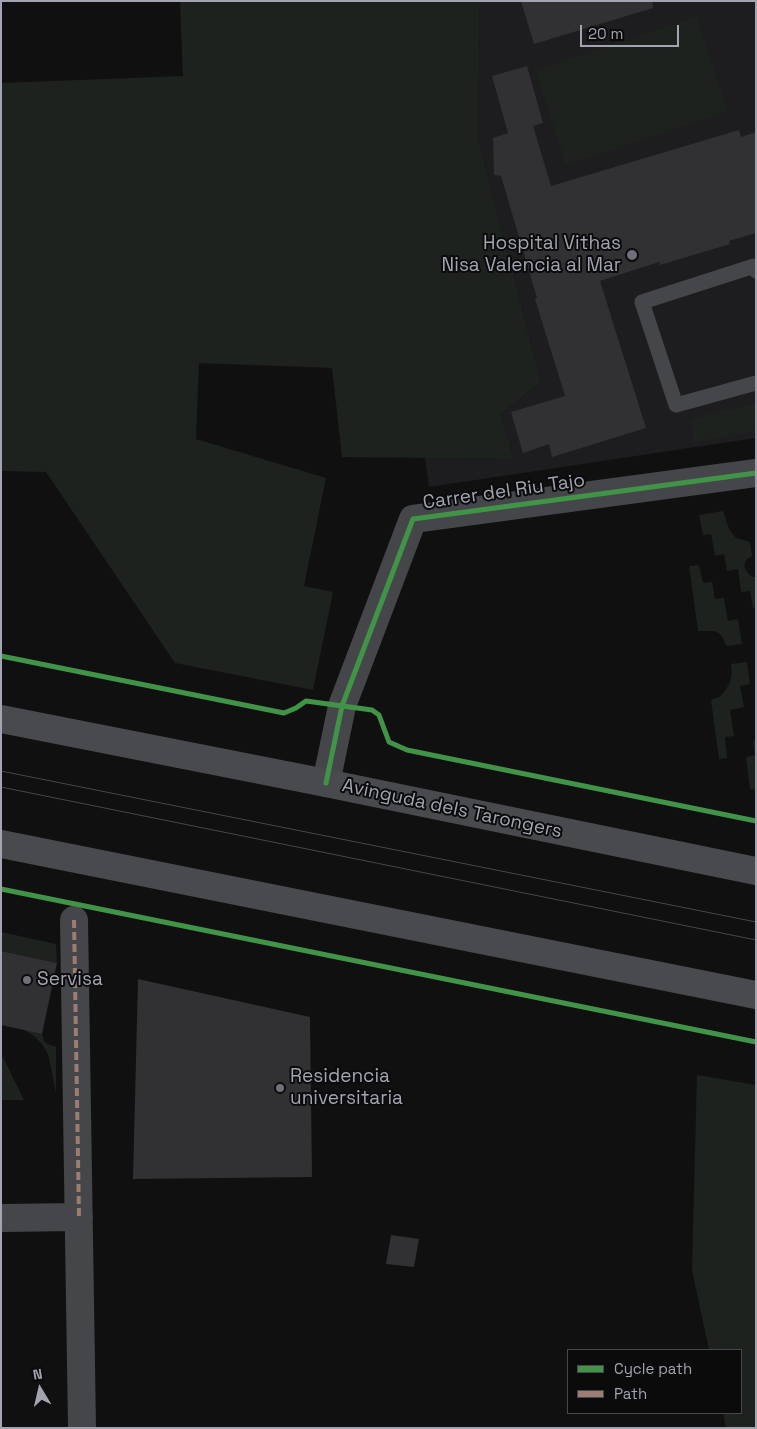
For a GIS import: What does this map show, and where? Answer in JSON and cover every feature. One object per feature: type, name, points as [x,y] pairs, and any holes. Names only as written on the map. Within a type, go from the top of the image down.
[{"type":"main road","name":"Avinguda dels Tarongers","points":[[1,719],[756,871]]},
{"type":"main road","points":[[1,844],[756,995]]},
{"type":"street","name":"Carrer del Riu Tajo","points":[[326,783],[342,706],[413,519],[756,473]]},
{"type":"street","points":[[74,920],[82,1428]]},
{"type":"street","points":[[1,1218],[80,1217]]},
{"type":"lane","points":[[756,271],[754,266],[642,302],[676,406],[756,383]]},
{"type":"shaded area","points":[[180,1],[480,1],[478,137],[541,382],[501,414],[514,459],[342,457],[332,368],[199,363],[196,439],[326,478],[304,586],[333,592],[313,690],[175,663],[46,472],[1,471],[1,83],[183,76]]},
{"type":"shaded area","name":"Hospital Vithas Nisa Valencia al Mar","points":[[480,1],[756,1],[756,438],[429,487],[425,458],[514,459],[501,414],[541,382],[478,137]]},
{"type":"shaded area","points":[[697,17],[728,111],[566,165],[535,70]]},
{"type":"shaded area","points":[[756,403],[756,431],[694,442],[690,419]]},
{"type":"shaded area","points":[[723,511],[729,529],[736,538],[750,542],[752,556],[746,560],[744,566],[752,577],[756,577],[756,607],[753,608],[750,591],[741,592],[738,569],[727,571],[724,554],[715,556],[711,534],[703,535],[699,515]]},
{"type":"shaded area","points":[[699,565],[703,583],[712,582],[715,599],[724,598],[728,621],[738,619],[742,644],[726,646],[720,634],[714,631],[698,631],[689,566]]},
{"type":"shaded area","points":[[747,662],[750,684],[740,686],[744,707],[730,710],[734,736],[725,737],[727,758],[719,759],[711,700],[719,697],[730,682],[732,674],[731,664]]},
{"type":"shaded area","points":[[753,741],[756,741],[756,790],[750,789],[746,757],[755,755]]},
{"type":"shaded area","points":[[1,932],[56,944],[57,963],[1,951]]},
{"type":"shaded area","points":[[22,1029],[42,1034],[44,1041],[56,1047],[56,1093],[48,1054],[34,1036]]},
{"type":"shaded area","points":[[1,1057],[3,1057],[24,1100],[1,1100]]},
{"type":"shaded area","points":[[697,1075],[756,1085],[756,1428],[726,1428],[723,1414],[742,1414],[742,1349],[709,1349],[692,1270]]},
{"type":"building","points":[[521,1],[652,1],[653,8],[534,44]]},
{"type":"building","points":[[527,66],[543,123],[533,126],[551,186],[739,130],[741,137],[756,132],[756,233],[729,241],[730,244],[660,265],[659,262],[600,281],[646,428],[552,457],[549,444],[523,453],[511,412],[565,396],[535,299],[537,298],[501,176],[494,175],[493,138],[508,133],[492,76]]},
{"type":"building","name":"Servisa","points":[[1,951],[57,963],[42,1034],[1,1025]]},
{"type":"building","name":"Residencia universitaria","points":[[138,979],[310,1017],[312,1177],[133,1179]]},
{"type":"building","points":[[391,1235],[419,1239],[414,1267],[386,1264]]},
{"type":"tram line","points":[[1,771],[756,922]]},
{"type":"tram line","points":[[1,787],[756,940]]},
{"type":"marked path","points":[[74,920],[79,1217]]},
{"type":"cycle path","points":[[326,783],[342,706],[413,519],[756,473]]},
{"type":"cycle path","points":[[1,656],[284,713],[306,701],[372,710],[379,715],[389,742],[407,750],[756,821]]},
{"type":"cycle path","points":[[1,889],[756,1042]]},
{"type":"place","name":"Hospital Vithas Nisa Valencia al Mar","points":[[632,255]]},
{"type":"place","name":"Servisa","points":[[27,980]]},
{"type":"place","name":"Residencia universitaria","points":[[280,1088]]}]
